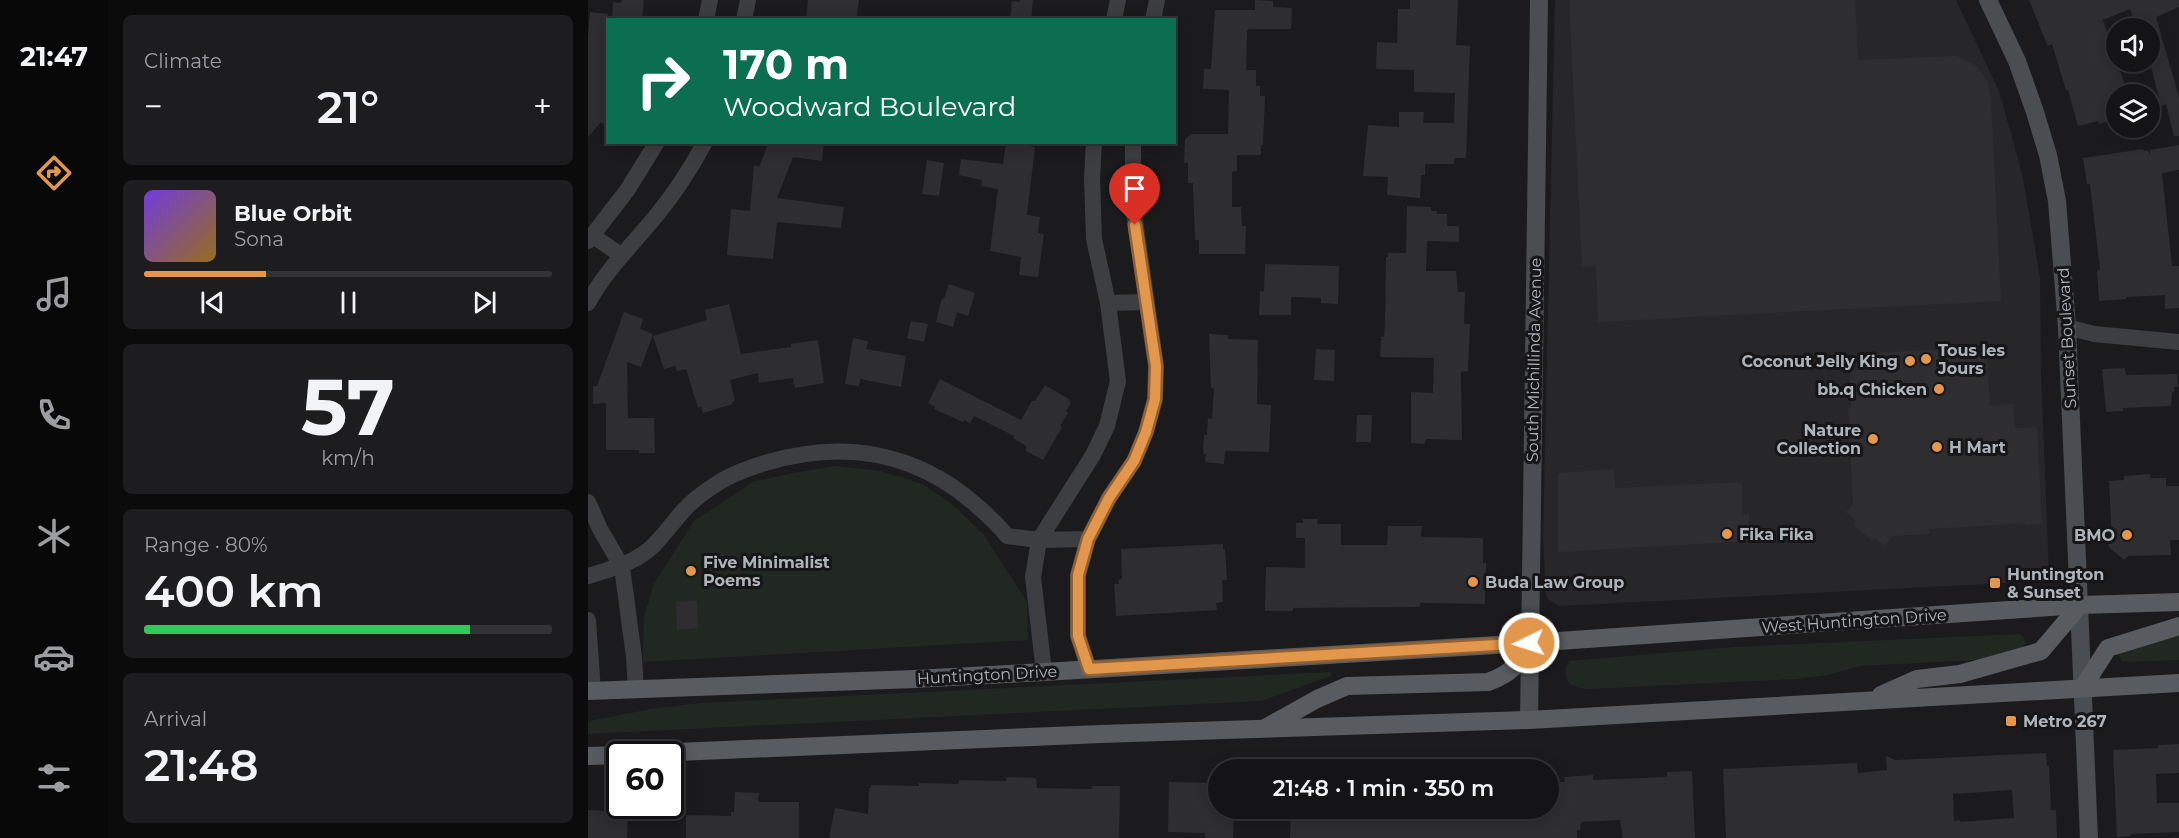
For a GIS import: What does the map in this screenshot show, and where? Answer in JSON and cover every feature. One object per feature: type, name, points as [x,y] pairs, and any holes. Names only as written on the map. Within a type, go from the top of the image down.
[{"type":"main road","name":"South Michillinda Avenue","points":[[1529,720],[1539,0]]},
{"type":"main road","name":"Sunset Boulevard","points":[[1988,0],[2017,62],[2048,155],[2058,211],[2067,327],[2089,838]]},
{"type":"main road","name":"West Huntington Drive","points":[[1529,643],[2080,605],[2179,602]]},
{"type":"main road","points":[[1868,700],[1917,679],[1960,674],[2041,651],[2080,605]]},
{"type":"main road","points":[[2083,687],[2108,648],[2179,626]]},
{"type":"main road","name":"Huntington Drive","points":[[591,691],[915,679],[1529,643]]},
{"type":"main road","points":[[1262,729],[1317,699],[1347,686],[1488,682],[1506,675],[1516,665],[1529,643]]},
{"type":"main road","points":[[684,752],[1529,720],[2179,683]]},
{"type":"main road","points":[[588,756],[606,755]]},
{"type":"street","points":[[706,18],[710,0]]},
{"type":"street","points":[[744,18],[748,0]]},
{"type":"street","points":[[1114,18],[1118,0]]},
{"type":"street","points":[[1153,18],[1157,0]]},
{"type":"street","points":[[621,255],[590,238],[628,189],[656,144]]},
{"type":"street","points":[[588,303],[600,281],[664,206],[688,173],[704,144]]},
{"type":"street","points":[[1044,672],[1033,577],[1039,540],[1093,455],[1107,426],[1119,381],[1108,303],[1094,239],[1092,179],[1094,144]]},
{"type":"street","points":[[1089,669],[1078,636],[1078,575],[1088,539],[1109,498],[1134,461],[1146,432],[1155,399],[1156,366],[1133,207],[1133,144]]},
{"type":"street","points":[[1108,303],[1146,302]]},
{"type":"street","points":[[2067,327],[2094,334],[2179,342]]},
{"type":"street","points":[[588,576],[622,567],[652,547],[685,508],[717,483],[752,467],[791,455],[838,451],[886,456],[929,471],[964,495],[999,525],[1007,536],[1039,540],[1088,539]]},
{"type":"street","points":[[588,502],[600,529],[622,567],[636,689]]},
{"type":"street","points":[[588,620],[591,691]]},
{"type":"shaded area","points":[[1555,0],[1956,0],[1999,91],[2022,173],[2040,277],[2041,371],[2049,576],[2045,581],[1560,606],[1549,600],[1546,595],[1543,538]]},
{"type":"shaded area","points":[[836,466],[881,471],[923,484],[954,506],[984,535],[1027,602],[1028,640],[643,662],[644,617],[654,584],[694,521],[753,482]]},
{"type":"shaded area","points":[[2020,634],[2026,643],[2022,648],[1991,659],[1860,666],[1827,675],[1796,679],[1589,689],[1578,688],[1570,684],[1565,672],[1570,661],[1734,647]]},
{"type":"shaded area","points":[[2179,636],[2179,660],[2131,662],[2122,661],[2119,656],[2122,650],[2166,637]]},
{"type":"shaded area","points":[[1331,672],[1331,676],[1261,701],[588,734],[588,721],[657,708],[701,703]]},
{"type":"building","points":[[622,0],[644,0],[642,18],[612,18],[613,2],[621,3]]},
{"type":"building","points":[[808,0],[859,0],[856,18],[806,18]]},
{"type":"building","points":[[1020,0],[1033,0],[1031,18],[1010,18],[1012,1],[1019,2]]},
{"type":"building","points":[[1255,0],[1273,1],[1273,7],[1292,8],[1291,29],[1249,29],[1247,31],[1246,70],[1256,70],[1256,86],[1260,86],[1260,96],[1265,96],[1261,155],[1237,155],[1237,171],[1232,172],[1232,207],[1241,207],[1242,226],[1246,226],[1245,254],[1199,254],[1199,240],[1195,240],[1193,183],[1188,183],[1188,162],[1184,163],[1185,139],[1191,134],[1228,134],[1229,90],[1203,89],[1204,69],[1211,69],[1215,10],[1255,10]]},
{"type":"building","points":[[1410,0],[1458,0],[1456,45],[1470,46],[1466,158],[1454,158],[1454,164],[1425,164],[1425,175],[1421,175],[1420,198],[1387,195],[1388,177],[1363,176],[1368,125],[1399,127],[1399,112],[1424,112],[1423,123],[1454,123],[1455,93],[1414,92],[1414,70],[1376,69],[1377,42],[1397,43],[1398,9],[1410,9]]},
{"type":"building","points":[[1569,0],[1855,0],[1858,60],[1957,56],[1977,66],[1988,82],[1991,100],[2001,301],[1598,322],[1596,266],[1582,266]]},
{"type":"building","points":[[2029,0],[2179,0],[2179,7],[2156,18],[2133,18],[2130,9],[2103,20],[2106,29],[2106,72],[2121,72],[2125,84],[2106,84],[2106,122],[2099,124],[2098,121],[2078,126],[2052,44],[2048,46]]},
{"type":"building","points":[[590,12],[608,14],[606,18],[606,120],[604,124],[601,122],[588,137]]},
{"type":"building","points":[[2160,31],[2179,97],[2179,136],[2174,136],[2166,104],[2161,106],[2160,84],[2156,84],[2152,72],[2160,72]]},
{"type":"building","points":[[768,144],[824,144],[822,161],[793,157],[777,198],[844,207],[841,228],[777,222],[773,259],[727,255],[731,209],[750,211],[754,165],[759,167]]},
{"type":"building","points":[[1006,144],[1035,147],[1027,215],[1040,217],[1038,233],[1044,234],[1038,277],[1019,275],[1021,257],[990,251],[998,189],[981,186],[982,180],[959,175],[961,159],[1003,164]]},
{"type":"building","points":[[2179,145],[2179,170],[2162,173],[2172,266],[2179,266],[2179,308],[2165,309],[2165,295],[2099,301],[2097,270],[2100,270],[2090,184],[2087,184],[2083,158],[2143,149],[2148,150],[2150,155],[2150,150]]},
{"type":"building","points":[[927,160],[944,163],[939,196],[922,194]]},
{"type":"building","points":[[1407,206],[1431,207],[1431,211],[1437,211],[1437,214],[1447,214],[1447,226],[1459,226],[1459,242],[1427,241],[1426,271],[1456,271],[1458,292],[1465,292],[1464,324],[1470,324],[1468,371],[1461,372],[1462,440],[1426,439],[1425,444],[1411,443],[1411,392],[1433,393],[1434,358],[1380,357],[1381,337],[1384,337],[1385,324],[1386,257],[1388,253],[1406,253]]},
{"type":"building","points":[[1265,264],[1339,266],[1338,304],[1321,303],[1321,298],[1291,297],[1291,315],[1259,315],[1260,291],[1264,292]]},
{"type":"building","points":[[949,284],[975,293],[968,316],[957,312],[953,327],[936,322],[942,298],[944,299]]},
{"type":"building","points":[[729,304],[741,354],[791,347],[791,344],[818,340],[824,383],[795,388],[793,378],[759,383],[758,373],[730,380],[735,401],[732,402],[733,404],[703,413],[701,407],[698,408],[686,369],[677,371],[675,366],[664,369],[653,336],[707,320],[705,310]]},
{"type":"building","points":[[624,312],[643,319],[640,329],[653,334],[641,367],[627,362],[628,418],[654,418],[655,453],[639,453],[639,450],[606,450],[606,403],[593,404],[593,386],[597,386]]},
{"type":"building","points":[[911,321],[928,324],[924,342],[907,338]]},
{"type":"building","points":[[1209,334],[1228,335],[1228,339],[1258,340],[1257,404],[1271,405],[1269,452],[1225,451],[1224,464],[1205,462],[1204,435],[1207,435],[1208,418],[1212,419],[1214,389],[1211,387]]},
{"type":"building","points":[[853,338],[868,341],[866,349],[906,356],[901,387],[860,379],[859,386],[845,384]]},
{"type":"building","points":[[1987,347],[1990,406],[2013,404],[2015,428],[2037,427],[2042,524],[1929,529],[1929,534],[1893,536],[1884,546],[1875,538],[1872,541],[1853,524],[1856,521],[1846,512],[1853,505],[1848,407],[1851,407],[1850,370],[1856,370],[1855,354]]},
{"type":"building","points":[[1316,349],[1335,350],[1334,381],[1314,380]]},
{"type":"building","points":[[2125,368],[2126,375],[2177,374],[2178,387],[2174,387],[2174,392],[2172,392],[2171,406],[2123,408],[2123,411],[2106,412],[2102,369]]},
{"type":"building","points":[[940,379],[1021,420],[1045,385],[1070,400],[1071,403],[1060,426],[1062,427],[1043,460],[1026,451],[1026,446],[1013,438],[1014,436],[974,416],[970,423],[964,420],[963,422],[934,409],[935,407],[928,403]]},
{"type":"building","points":[[1357,415],[1372,415],[1371,442],[1356,442]]},
{"type":"building","points":[[1614,469],[1615,488],[1742,482],[1743,515],[1749,514],[1749,541],[1558,552],[1558,473]]},
{"type":"building","points":[[2150,474],[2150,478],[2166,478],[2166,486],[2179,486],[2179,540],[2170,540],[2171,555],[2128,556],[2124,560],[2108,546],[2112,541],[2109,481],[2124,480],[2124,476]]},
{"type":"building","points":[[1303,519],[1318,519],[1317,524],[1341,524],[1341,545],[1387,545],[1388,526],[1422,526],[1421,537],[1483,538],[1483,563],[1486,563],[1485,604],[1420,603],[1420,607],[1293,608],[1293,611],[1265,611],[1266,567],[1305,568],[1305,538],[1296,538],[1296,523],[1303,523]]},
{"type":"building","points":[[1223,544],[1227,580],[1222,580],[1223,602],[1216,603],[1217,610],[1116,616],[1114,584],[1119,584],[1118,580],[1122,579],[1121,549]]},
{"type":"building","points":[[697,601],[698,628],[677,630],[676,602]]},
{"type":"building","points":[[2179,744],[2179,773],[2156,774],[2157,803],[2179,803],[2179,832],[2131,834],[2131,836],[2117,837],[2113,750],[2158,748],[2158,745]]},
{"type":"building","points":[[2046,753],[2047,766],[2049,766],[2051,810],[2056,810],[2057,838],[1726,838],[1723,769],[1857,763],[1858,773],[1887,770],[1886,756],[1895,760]],"holes":[[[2012,790],[2014,818],[1954,821],[1953,794]]]},
{"type":"building","points":[[1692,771],[1695,838],[1623,838],[1620,820],[1581,822],[1580,830],[1577,830],[1577,838],[1290,838],[1291,819],[1559,819],[1559,782],[1565,782],[1564,777],[1593,775],[1593,780],[1667,777],[1667,772]]},
{"type":"building","points":[[1006,777],[1036,778],[1037,788],[1092,789],[1092,786],[1120,786],[1119,838],[829,838],[835,808],[868,814],[871,785],[956,784],[959,780],[1006,781]]},
{"type":"building","points":[[1169,782],[1208,783],[1208,819],[1234,819],[1233,838],[1205,838],[1205,833],[1168,832]]},
{"type":"building","points":[[735,792],[759,793],[758,802],[799,802],[799,838],[686,838],[686,815],[731,816],[731,812],[734,812]]},
{"type":"building","points":[[588,810],[606,811],[606,819],[628,819],[627,838],[588,838]]},
{"type":"place","name":"Tous les Jours","points":[[1926,359]]},
{"type":"place","name":"Coconut Jelly King","points":[[1910,361]]},
{"type":"place","name":"bb.q Chicken","points":[[1939,389]]},
{"type":"place","name":"Nature Collection","points":[[1873,439]]},
{"type":"place","name":"H Mart","points":[[1937,447]]},
{"type":"place","name":"Fika Fika","points":[[1727,534]]},
{"type":"place","name":"BMO","points":[[2127,535]]},
{"type":"place","name":"Five Minimalist Poems","points":[[691,571]]},
{"type":"place","name":"Buda Law Group","points":[[1473,582]]},
{"type":"place","name":"Huntington & Sunset","points":[[1995,583]]},
{"type":"place","name":"Metro 267","points":[[2011,721]]},
{"type":"route","points":[[1135,225],[1156,366],[1155,399],[1146,432],[1134,461],[1109,498],[1088,539],[1078,575],[1078,636],[1089,669],[1529,643]]}]
